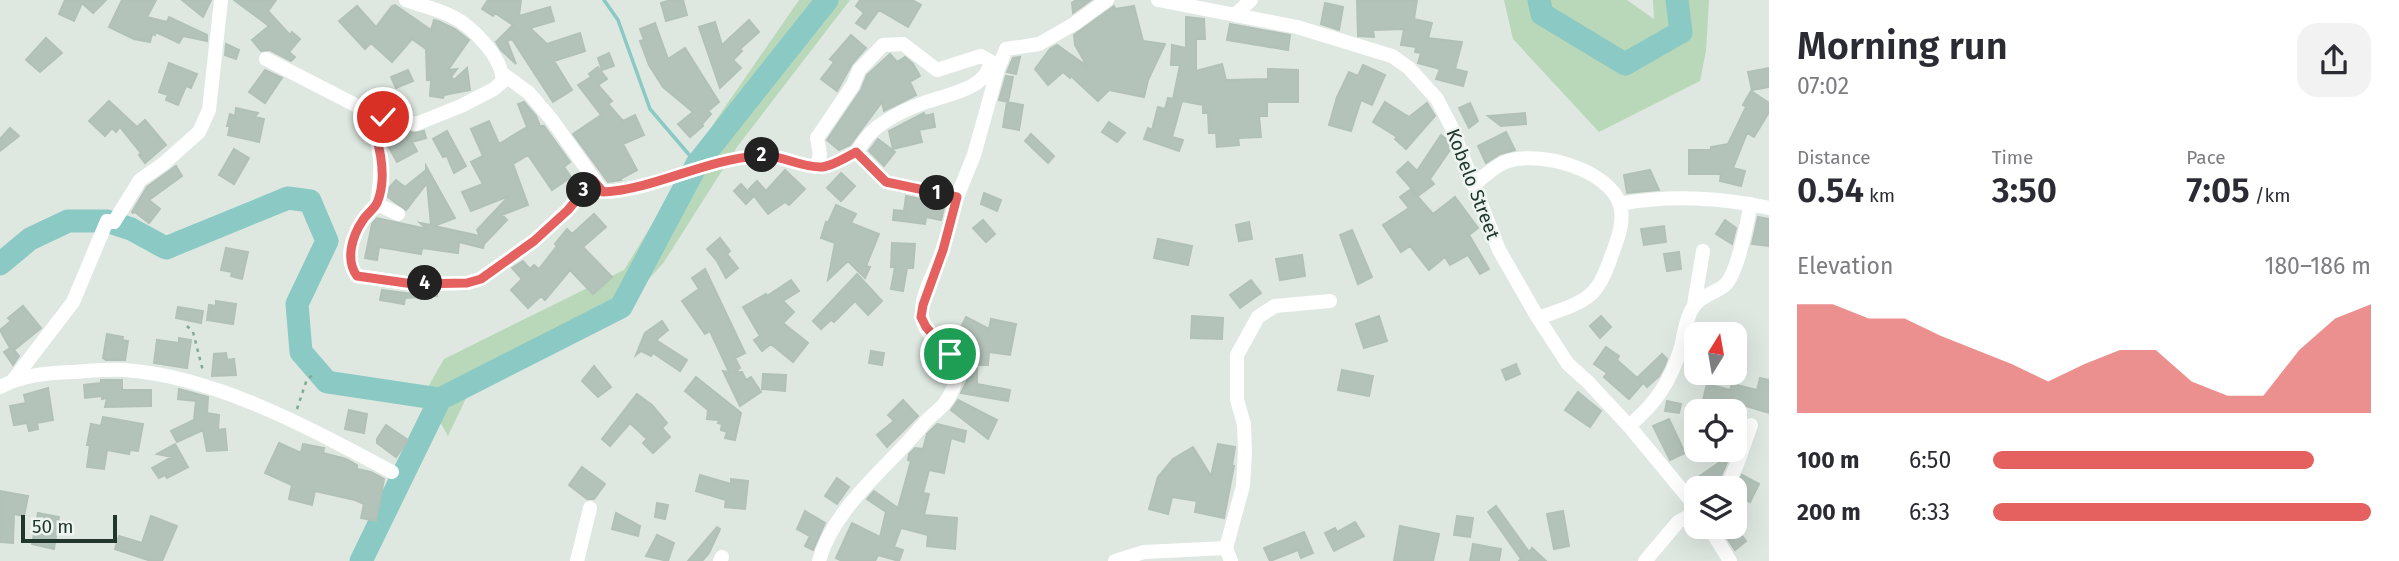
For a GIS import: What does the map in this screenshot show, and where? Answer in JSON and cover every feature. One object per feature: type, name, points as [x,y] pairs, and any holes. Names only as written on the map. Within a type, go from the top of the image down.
[{"type":"street","points":[[14,379],[73,302],[107,221],[114,222],[140,180],[163,164],[199,132],[209,110],[222,0]]},
{"type":"street","points":[[406,0],[451,16],[466,25],[492,53],[503,74],[528,93],[542,108],[603,192],[625,191],[716,163],[756,156],[772,155],[817,166],[823,167],[856,152],[867,135],[884,121],[967,88],[982,79],[990,69],[990,61],[981,56],[937,70],[903,44],[883,46],[859,70],[853,85],[817,138],[820,154],[817,166]]},
{"type":"street","points":[[822,560],[840,518],[865,485],[911,441],[925,422],[937,414],[951,394],[957,374],[955,360],[926,327],[921,317],[1006,49],[1039,44],[1074,24],[1107,0]]},
{"type":"street","name":"Kobelo Street","points":[[1158,0],[1297,27],[1356,44],[1392,56],[1428,86],[1451,127],[1499,250],[1538,318],[1568,365],[1588,382],[1629,426],[1684,495]]},
{"type":"street","points":[[1235,15],[1251,0]]},
{"type":"street","points":[[266,60],[367,111],[416,124],[494,89],[502,82],[503,74]]},
{"type":"street","points":[[367,111],[377,139],[382,165],[377,205],[361,222],[349,258],[357,276],[413,284],[467,283],[481,279],[534,241],[568,210],[593,180]]},
{"type":"street","points":[[856,152],[886,182],[957,197]]},
{"type":"street","points":[[1473,185],[1506,162],[1524,158],[1542,160],[1557,162],[1592,174],[1611,191],[1620,204],[1621,218],[1617,241],[1602,279],[1591,294],[1577,303],[1538,318]]},
{"type":"street","points":[[1620,204],[1662,199],[1708,199],[1769,208]]},
{"type":"street","points":[[1694,305],[1726,285],[1735,266],[1751,204]]},
{"type":"street","points":[[377,205],[398,214]]},
{"type":"street","points":[[1629,426],[1649,410],[1663,391],[1694,305],[1703,251]]},
{"type":"street","points":[[1115,561],[1144,552],[1228,555],[1243,486],[1245,453],[1244,424],[1237,400],[1237,355],[1258,317],[1275,306],[1330,301]]},
{"type":"street","points":[[0,387],[14,379],[33,374],[125,370],[204,385],[236,396],[350,448],[392,472]]},
{"type":"street","points":[[1731,476],[1751,425]]},
{"type":"street","points":[[577,561],[590,508]]},
{"type":"street","points":[[1645,561],[1684,518]]},
{"type":"street","points":[[1716,539],[1730,561]]},
{"type":"path","points":[[187,326],[193,332],[201,359],[204,385]]},
{"type":"path","points":[[291,422],[307,379],[316,374]]},
{"type":"green space","points":[[799,0],[850,0],[737,147],[664,262],[610,323],[471,388],[448,436],[424,394],[444,359],[624,270],[716,120]]},
{"type":"green space","points":[[1504,0],[1627,0],[1654,19],[1653,0],[1709,0],[1706,51],[1700,81],[1599,132],[1513,39]]},
{"type":"building","points":[[65,0],[106,0],[93,13],[82,3],[74,21],[59,14]]},
{"type":"building","points":[[122,0],[156,0],[147,17],[167,22],[169,17],[207,35],[207,41],[183,36],[179,43],[156,32],[155,35],[152,34],[150,42],[134,39],[109,27]]},
{"type":"building","points":[[182,0],[211,0],[203,17]]},
{"type":"building","points":[[234,0],[276,0],[268,11],[290,35],[292,32],[300,39],[289,52],[295,57],[291,61],[270,50],[261,51],[252,40],[269,26]]},
{"type":"building","points":[[488,0],[521,0],[519,16],[550,7],[554,21],[530,28],[547,44],[580,33],[585,51],[554,61],[572,90],[553,102],[512,39],[507,41],[516,64],[501,50],[496,42],[513,25],[495,13],[493,16],[482,9]]},
{"type":"building","points":[[683,0],[687,15],[666,21],[661,3]]},
{"type":"building","points":[[860,0],[912,0],[921,5],[908,27],[879,10],[865,29],[856,23],[864,13],[856,6]]},
{"type":"building","points":[[1076,0],[1091,0],[1073,13],[1072,3]]},
{"type":"building","points":[[1357,0],[1417,0],[1414,19],[1432,23],[1428,38],[1462,42],[1455,69],[1467,72],[1463,86],[1436,79],[1440,69],[1418,63],[1421,53],[1415,52],[1416,47],[1401,45],[1404,29],[1373,30],[1374,37],[1358,36]]},
{"type":"building","points":[[1325,3],[1343,7],[1339,30],[1321,24]]},
{"type":"building","points":[[395,5],[431,30],[434,20],[438,21],[469,40],[448,70],[457,69],[451,77],[454,80],[467,68],[470,90],[444,95],[443,98],[430,96],[431,80],[427,80],[426,49],[412,39],[392,62],[371,43],[365,49],[339,21],[357,6],[376,27]]},
{"type":"building","points":[[1114,6],[1115,9],[1134,6],[1143,41],[1165,44],[1148,80],[1144,97],[1109,90],[1098,101],[1063,72],[1048,85],[1035,69],[1050,49],[1057,45],[1087,66],[1075,45],[1074,35]]},
{"type":"building","points":[[1186,17],[1204,19],[1205,39],[1196,39],[1196,71],[1222,64],[1226,80],[1268,79],[1268,69],[1298,70],[1298,102],[1267,102],[1267,116],[1259,116],[1261,137],[1238,138],[1239,145],[1217,147],[1216,133],[1209,133],[1208,113],[1203,113],[1203,105],[1182,101],[1172,137],[1183,140],[1179,151],[1144,139],[1148,128],[1152,130],[1158,107],[1165,109],[1168,98],[1173,99],[1180,65],[1171,65],[1172,45],[1186,48]]},
{"type":"building","points":[[749,20],[759,32],[740,49],[742,51],[733,60],[741,68],[720,88],[699,27],[715,22],[722,45]]},
{"type":"building","points":[[655,23],[668,59],[685,48],[719,102],[708,111],[711,114],[703,126],[690,137],[678,124],[693,112],[663,87],[649,65],[640,41],[644,40],[640,29]]},
{"type":"building","points":[[1230,24],[1290,35],[1288,50],[1227,40]]},
{"type":"building","points":[[851,35],[866,48],[852,64],[837,91],[821,79],[834,62],[830,59]]},
{"type":"building","points":[[46,38],[62,53],[40,72],[26,60]]},
{"type":"building","points":[[226,44],[239,50],[236,59],[225,55]]},
{"type":"building","points":[[609,53],[614,66],[602,70],[598,58]]},
{"type":"building","points":[[890,54],[897,62],[905,57],[913,64],[920,76],[910,82],[916,95],[884,111],[882,102],[850,145],[839,150],[827,140],[861,90],[867,75]]},
{"type":"building","points":[[1020,57],[1016,74],[1007,72],[1013,58]]},
{"type":"building","points":[[169,63],[197,74],[191,88],[186,86],[178,105],[166,100],[168,95],[159,92]]},
{"type":"building","points":[[1363,65],[1385,75],[1372,105],[1361,100],[1351,131],[1329,125],[1337,97],[1349,72],[1358,76]]},
{"type":"building","points":[[598,67],[607,79],[598,85],[612,101],[608,104],[623,121],[635,115],[644,135],[623,144],[637,170],[621,180],[608,182],[573,134],[601,115],[578,85],[591,77],[589,74]]},
{"type":"building","points":[[1769,68],[1769,87],[1752,90],[1748,72]]},
{"type":"building","points":[[265,70],[282,78],[265,103],[249,92]]},
{"type":"building","points":[[408,70],[413,81],[396,88],[391,77]]},
{"type":"building","points":[[1006,76],[1013,77],[1008,102],[999,100]]},
{"type":"building","points":[[1751,91],[1769,103],[1769,112],[1754,137],[1747,133],[1733,168],[1745,171],[1741,186],[1720,181],[1721,174],[1689,174],[1689,150],[1711,150],[1711,147],[1728,144]]},
{"type":"building","points":[[109,101],[137,127],[145,120],[166,145],[145,163],[139,155],[141,153],[120,127],[116,132],[112,128],[105,136],[89,121]]},
{"type":"building","points":[[524,102],[570,162],[564,167],[571,177],[552,190],[528,155],[513,164],[528,205],[502,215],[507,220],[483,248],[459,242],[458,253],[422,248],[421,254],[379,247],[377,260],[365,258],[372,224],[377,218],[427,229],[420,223],[431,225],[427,183],[406,210],[388,197],[389,188],[396,180],[405,187],[426,170],[426,166],[455,218],[434,226],[480,236],[477,230],[509,196],[471,211],[462,192],[483,184],[471,162],[483,156],[471,129],[489,121],[499,144],[527,127],[518,104]]},
{"type":"building","points":[[1007,102],[1023,105],[1019,130],[1003,127]]},
{"type":"building","points":[[1385,102],[1409,117],[1427,103],[1435,116],[1406,149],[1395,139],[1397,137],[1373,122]]},
{"type":"building","points":[[1470,103],[1478,121],[1469,128],[1459,108]]},
{"type":"building","points":[[236,108],[258,113],[255,117],[264,119],[259,142],[228,135],[230,114],[235,116]]},
{"type":"building","points":[[924,113],[925,116],[933,114],[935,127],[919,130],[922,142],[893,149],[889,131]]},
{"type":"building","points":[[1525,113],[1526,124],[1501,126],[1488,116]]},
{"type":"building","points":[[1109,122],[1125,133],[1117,142],[1102,132]]},
{"type":"building","points":[[383,125],[414,133],[424,131],[426,138],[412,142],[417,151],[397,162],[388,146]]},
{"type":"building","points":[[10,128],[19,136],[0,151],[0,139]]},
{"type":"building","points":[[447,131],[466,166],[454,173],[447,156],[443,157],[433,139]]},
{"type":"building","points":[[1506,132],[1515,150],[1500,154],[1486,163],[1478,146]]},
{"type":"building","points":[[1031,134],[1054,156],[1048,163],[1025,141]]},
{"type":"building","points":[[1441,135],[1450,150],[1430,179],[1434,184],[1418,196],[1397,172],[1408,162],[1417,171]]},
{"type":"building","points":[[878,139],[895,152],[884,166],[869,151]]},
{"type":"building","points":[[234,149],[249,158],[234,184],[219,175]]},
{"type":"building","points":[[176,166],[182,176],[149,200],[160,209],[149,223],[133,213],[147,187]]},
{"type":"building","points":[[785,170],[805,189],[789,205],[785,202],[768,214],[749,189],[757,181],[766,191]]},
{"type":"building","points":[[1650,170],[1659,190],[1627,193],[1624,175]]},
{"type":"building","points":[[841,173],[855,186],[841,201],[827,188]]},
{"type":"building","points":[[741,184],[753,197],[746,204],[734,191]]},
{"type":"building","points":[[1411,189],[1433,214],[1455,197],[1478,228],[1469,235],[1489,269],[1480,274],[1468,255],[1450,265],[1445,257],[1429,270],[1410,246],[1401,252],[1383,225],[1409,208],[1400,197]]},
{"type":"building","points":[[984,193],[1001,200],[997,211],[981,204]]},
{"type":"building","points":[[906,196],[945,204],[941,220],[926,217],[925,224],[893,220],[894,210],[904,211]]},
{"type":"building","points":[[836,205],[856,214],[851,223],[879,234],[866,266],[870,267],[865,278],[848,261],[828,280],[835,243],[821,238]]},
{"type":"building","points":[[594,214],[606,227],[583,247],[612,277],[593,294],[570,270],[545,300],[541,296],[528,308],[511,290],[522,279],[512,268],[523,261],[530,269],[534,265],[539,269],[567,229],[572,234]]},
{"type":"building","points":[[1758,217],[1769,219],[1769,246],[1752,244]]},
{"type":"building","points":[[983,220],[995,234],[986,242],[973,228]]},
{"type":"building","points":[[1725,220],[1736,228],[1732,244],[1716,234]]},
{"type":"building","points":[[1249,222],[1252,239],[1239,241],[1236,225]]},
{"type":"building","points":[[1664,226],[1666,242],[1644,245],[1641,229]]},
{"type":"building","points":[[1352,230],[1372,277],[1358,284],[1340,235]]},
{"type":"building","points":[[720,238],[730,251],[727,254],[738,268],[726,278],[707,249]]},
{"type":"building","points":[[1158,239],[1192,246],[1188,265],[1154,258]]},
{"type":"building","points":[[892,243],[915,244],[913,268],[907,268],[903,291],[891,289],[895,267],[891,267]]},
{"type":"building","points":[[226,248],[248,252],[242,279],[231,276],[232,272],[221,270]]},
{"type":"building","points":[[1679,252],[1681,269],[1667,271],[1664,254]]},
{"type":"building","points":[[1302,255],[1305,276],[1280,280],[1276,259]]},
{"type":"building","points":[[705,269],[745,353],[735,358],[740,368],[735,372],[742,372],[746,380],[751,377],[761,392],[740,406],[723,371],[729,372],[710,331],[705,334],[682,301],[699,289],[692,278]]},
{"type":"building","points":[[857,274],[882,301],[868,315],[855,301],[834,322],[831,320],[821,329],[813,321]]},
{"type":"building","points":[[791,280],[799,291],[783,301],[794,312],[783,323],[808,343],[793,362],[771,344],[762,351],[754,340],[760,336],[743,307],[766,294],[767,296]]},
{"type":"building","points":[[1251,280],[1261,293],[1240,308],[1230,295]]},
{"type":"building","points":[[382,290],[413,294],[437,293],[437,296],[405,298],[404,304],[380,300]]},
{"type":"building","points":[[216,301],[236,304],[233,324],[207,320],[209,305],[216,306]]},
{"type":"building","points":[[23,306],[41,328],[14,350],[19,356],[13,365],[4,352],[10,348],[0,330],[11,321],[8,318]]},
{"type":"building","points":[[178,307],[203,311],[201,323],[176,318]]},
{"type":"building","points":[[1192,316],[1223,318],[1222,339],[1191,338]]},
{"type":"building","points":[[1379,316],[1387,341],[1364,348],[1356,324]]},
{"type":"building","points":[[1601,316],[1611,327],[1600,338],[1590,326]]},
{"type":"building","points":[[966,317],[989,329],[991,319],[1016,324],[1010,355],[989,352],[988,365],[977,365],[977,384],[1010,390],[1008,401],[961,393],[967,381],[967,353],[965,339],[957,335]]},
{"type":"building","points":[[662,321],[668,330],[656,340],[687,360],[680,371],[653,353],[651,356],[641,351],[636,355],[645,333]]},
{"type":"building","points":[[107,334],[123,337],[122,340],[128,341],[125,360],[103,358]]},
{"type":"building","points":[[179,338],[191,340],[187,368],[154,363],[157,340],[179,343]]},
{"type":"building","points":[[1606,347],[1619,356],[1617,360],[1643,383],[1629,399],[1604,377],[1607,373],[1594,364]]},
{"type":"building","points":[[871,351],[884,353],[882,365],[869,363]]},
{"type":"building","points":[[226,353],[227,360],[234,359],[236,375],[212,376],[214,354]]},
{"type":"building","points":[[1662,354],[1667,359],[1664,367],[1647,387],[1638,377]]},
{"type":"building","points":[[1516,364],[1520,374],[1506,380],[1502,370]]},
{"type":"building","points":[[594,366],[611,387],[598,397],[582,381]]},
{"type":"building","points":[[1342,370],[1373,376],[1369,396],[1338,390]]},
{"type":"building","points":[[763,374],[786,375],[785,391],[762,389]]},
{"type":"building","points":[[696,377],[741,413],[735,440],[725,438],[727,432],[721,430],[722,424],[718,423],[719,420],[707,419],[708,410],[685,391]]},
{"type":"building","points":[[1760,378],[1769,380],[1769,413],[1747,406],[1747,399],[1703,399],[1707,385],[1730,390],[1732,385],[1736,385],[1757,390]]},
{"type":"building","points":[[101,380],[122,380],[122,390],[151,390],[151,406],[105,407],[107,398],[85,398],[84,385],[101,383]]},
{"type":"building","points":[[48,388],[53,420],[37,423],[38,429],[29,431],[27,423],[14,425],[10,406],[26,403],[24,395]]},
{"type":"building","points":[[179,389],[208,397],[207,413],[219,415],[218,430],[225,429],[227,450],[207,451],[203,430],[177,442],[171,431],[194,420],[196,401],[178,399]]},
{"type":"building","points":[[1578,392],[1601,411],[1590,427],[1565,410]]},
{"type":"building","points":[[637,394],[652,405],[667,423],[662,428],[670,437],[653,453],[643,443],[647,439],[630,423],[610,446],[602,439]]},
{"type":"building","points":[[903,400],[918,416],[887,447],[877,435],[894,421],[888,415]]},
{"type":"building","points":[[958,400],[997,420],[988,439],[951,410]]},
{"type":"building","points":[[1667,401],[1681,404],[1679,413],[1665,411]]},
{"type":"building","points":[[349,410],[367,414],[364,433],[345,429]]},
{"type":"building","points":[[103,417],[143,424],[138,451],[130,450],[129,454],[107,450],[104,469],[87,467],[91,424],[101,426]]},
{"type":"building","points":[[1669,419],[1684,453],[1670,460],[1653,426]]},
{"type":"building","points":[[937,424],[966,431],[964,442],[951,438],[944,473],[929,470],[923,493],[929,494],[924,515],[957,518],[955,549],[927,546],[928,535],[901,528],[894,547],[903,550],[899,561],[878,555],[875,561],[842,561],[836,558],[852,523],[880,537],[886,512],[867,499],[874,491],[898,508],[911,461],[908,460],[909,454],[915,448],[923,449],[927,434]]},
{"type":"building","points":[[386,425],[408,440],[396,457],[377,443]]},
{"type":"building","points":[[279,443],[301,453],[303,444],[324,448],[323,453],[346,459],[357,465],[357,469],[384,479],[376,521],[361,518],[364,504],[355,500],[315,491],[312,505],[289,499],[292,485],[265,473]]},
{"type":"building","points":[[175,444],[188,467],[167,478],[165,475],[159,478],[152,468],[172,457],[157,454]]},
{"type":"building","points":[[1218,444],[1235,447],[1224,518],[1195,512],[1197,501],[1172,497],[1168,514],[1149,509],[1158,477],[1173,459],[1193,447],[1211,476]]},
{"type":"building","points":[[1720,462],[1727,462],[1721,476],[1700,476]]},
{"type":"building","points":[[582,467],[605,484],[594,499],[587,499],[569,485]]},
{"type":"building","points":[[700,475],[731,484],[731,479],[748,481],[745,509],[725,507],[726,500],[696,491]]},
{"type":"building","points":[[837,478],[849,487],[837,504],[825,496]]},
{"type":"building","points":[[1747,478],[1759,484],[1750,502],[1747,500]]},
{"type":"building","points":[[0,491],[28,496],[24,516],[14,514],[13,543],[0,542]]},
{"type":"building","points":[[657,503],[668,505],[665,519],[655,517]]},
{"type":"building","points":[[1496,506],[1529,552],[1532,548],[1546,561],[1519,561],[1521,559],[1488,512]]},
{"type":"building","points":[[805,511],[825,523],[813,550],[805,546],[810,536],[797,529]]},
{"type":"building","points":[[1563,511],[1569,546],[1554,549],[1547,514]]},
{"type":"building","points":[[38,513],[59,517],[54,549],[32,544]]},
{"type":"building","points":[[616,513],[640,526],[638,536],[612,529]]},
{"type":"building","points":[[151,516],[177,526],[162,561],[151,561],[115,549],[119,536],[142,543]]},
{"type":"building","points":[[1457,516],[1473,518],[1470,537],[1454,535]]},
{"type":"building","points":[[1355,522],[1364,536],[1334,551],[1325,533],[1335,528],[1337,532]]},
{"type":"building","points":[[1400,526],[1439,534],[1433,561],[1394,561]]},
{"type":"building","points":[[717,527],[720,529],[709,553],[702,561],[688,561]]},
{"type":"building","points":[[1304,532],[1313,553],[1301,558],[1298,550],[1270,561],[1264,548]]},
{"type":"building","points":[[657,535],[674,543],[668,561],[646,556]]},
{"type":"building","points":[[1728,539],[1744,539],[1746,541],[1735,550]]},
{"type":"building","points":[[1473,544],[1501,549],[1499,561],[1470,561]]},
{"type":"waterway","points":[[604,0],[618,20],[650,109],[697,164]]},
{"type":"waterway","points":[[361,561],[440,399],[621,307],[697,164],[827,0]]},
{"type":"waterway","points":[[1539,0],[1542,14],[1625,64],[1681,32],[1677,0]]},
{"type":"waterway","points":[[0,264],[30,239],[68,221],[107,221],[131,229],[166,248],[288,198],[310,201],[327,241],[297,304],[301,352],[327,382],[440,399]]},
{"type":"route","points":[[383,117],[367,111],[377,139],[382,165],[377,205],[361,222],[349,258],[357,276],[413,284],[467,283],[481,279],[534,241],[568,210],[593,180],[603,192],[625,191],[716,163],[756,156],[772,155],[823,167],[856,152],[886,182],[957,197],[921,317],[926,327],[950,354]]}]
